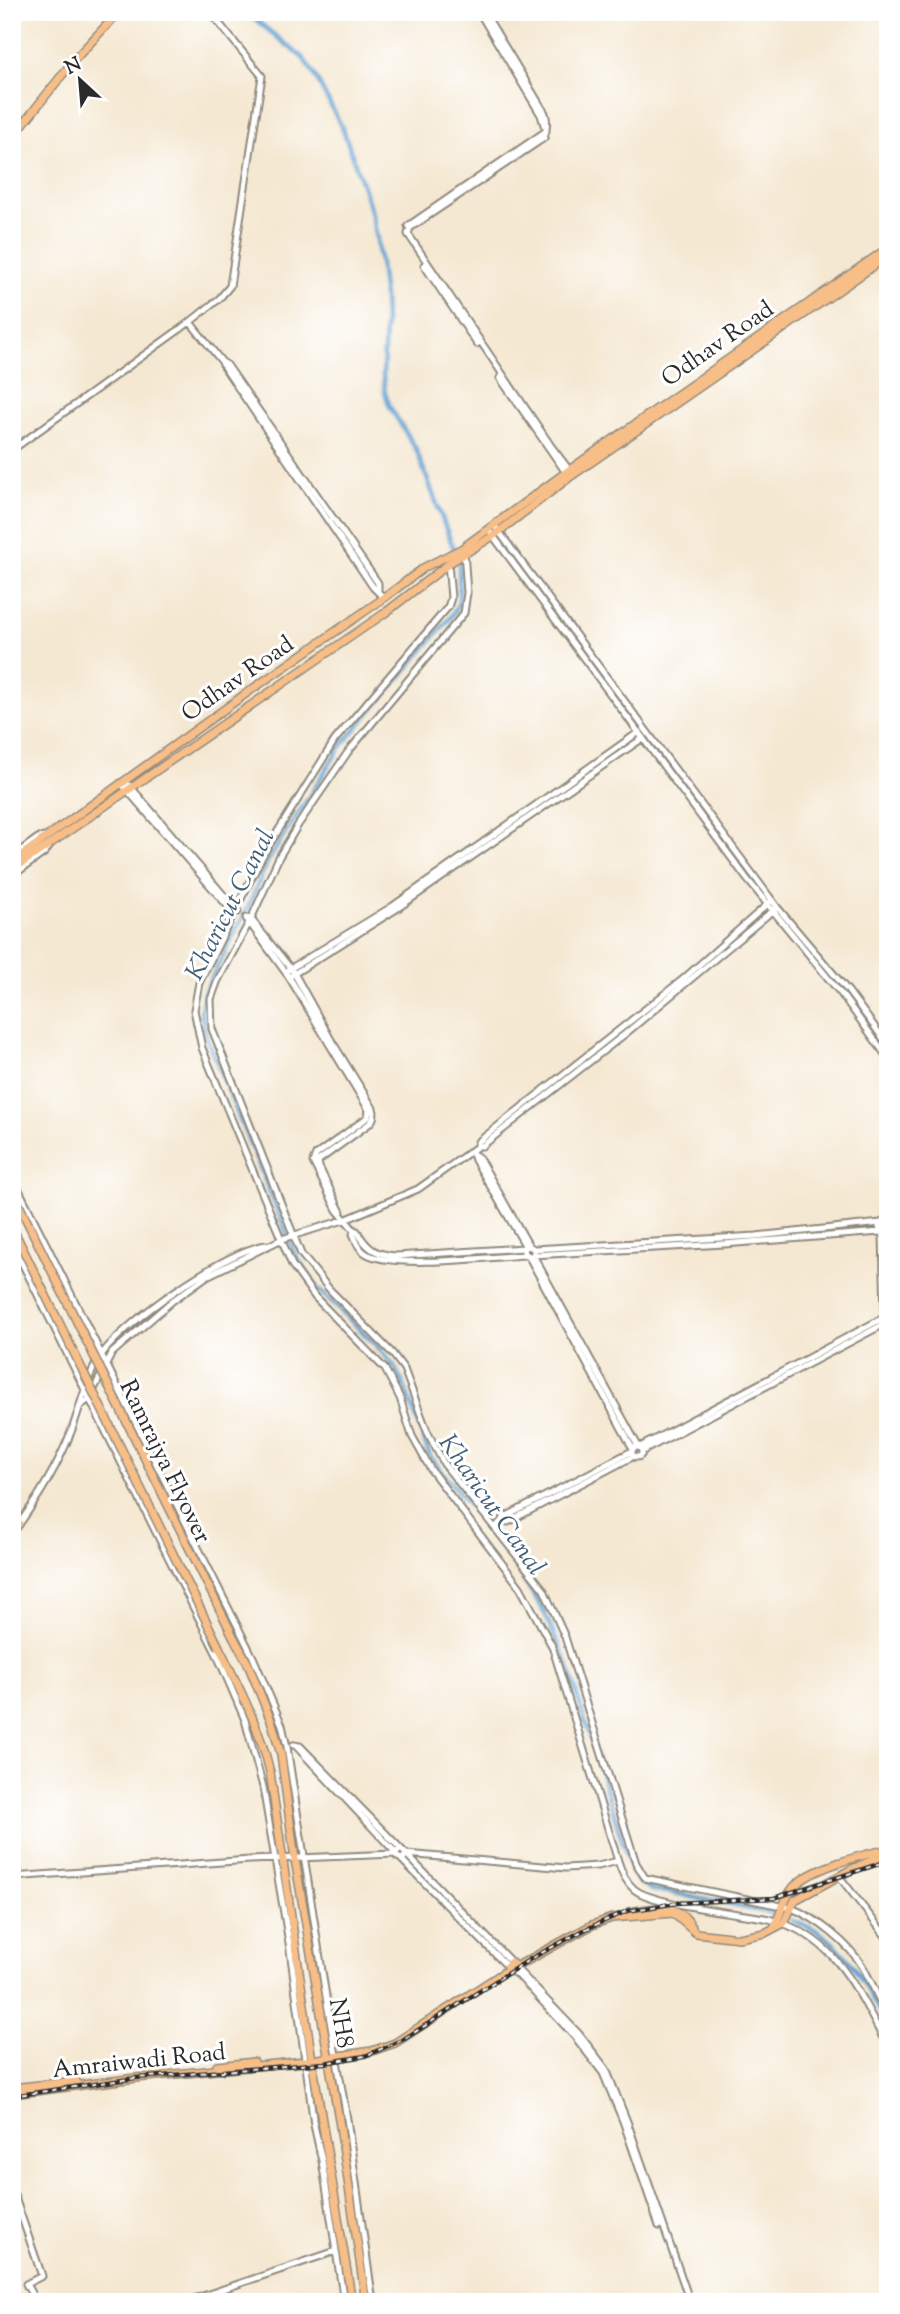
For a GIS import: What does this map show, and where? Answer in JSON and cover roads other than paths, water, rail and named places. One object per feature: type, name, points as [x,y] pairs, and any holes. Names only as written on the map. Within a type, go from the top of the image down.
[{"type":"main road","points":[[12,132],[67,62],[116,12]]},
{"type":"main road","points":[[12,138],[70,64],[116,12]]},
{"type":"main road","name":"Odhav Road","points":[[51,839],[129,790],[384,613],[448,559],[494,530],[888,248]]},
{"type":"main road","name":"Odhav Road","points":[[569,474],[888,256]]},
{"type":"main road","name":"Odhav Road","points":[[51,839],[123,782],[425,567],[448,559]]},
{"type":"main road","points":[[12,870],[51,839]]},
{"type":"main road","points":[[12,860],[42,845]]},
{"type":"main road","name":"Ramrajya Flyover","points":[[12,1191],[248,1664],[280,1751]]},
{"type":"main road","name":"Ramrajya Flyover","points":[[12,1227],[229,1667],[264,1748],[278,1859]]},
{"type":"main road","points":[[12,1511],[19,1524]]},
{"type":"main road","points":[[218,1657],[229,1667]]},
{"type":"main road","name":"NH8","points":[[280,1751],[295,1858],[332,2056],[366,2302]]},
{"type":"main road","points":[[510,1966],[592,1925],[612,1919],[673,1913],[696,1933],[739,1938],[765,1933],[778,1924],[794,1887],[804,1879],[862,1855],[888,1849]]},
{"type":"main road","points":[[787,1907],[839,1876],[873,1860],[888,1857]]},
{"type":"main road","name":"NH8","points":[[278,1859],[309,2061],[352,2302]]},
{"type":"main road","points":[[12,2088],[309,2061],[332,2056],[391,2040],[510,1966],[590,1922],[611,1914],[674,1909],[682,1912],[696,1933]]},
{"type":"main road","name":"Amraiwadi Road","points":[[12,2094],[309,2061]]},
{"type":"street","points":[[12,450],[190,322],[219,299],[230,286],[262,76],[210,12]]},
{"type":"street","points":[[482,12],[544,121],[542,135],[416,219],[405,233],[434,282],[569,474]]},
{"type":"street","points":[[190,322],[222,362],[373,587],[384,598]]},
{"type":"street","points":[[494,530],[649,734],[770,902]]},
{"type":"street","points":[[494,530],[640,736],[770,902],[848,991],[888,1045]]},
{"type":"street","points":[[463,550],[467,593],[464,613],[348,752],[279,857],[218,980],[211,999],[212,1030],[301,1254],[330,1290],[392,1353],[404,1369],[426,1431],[444,1464],[544,1590],[565,1637],[636,1863],[645,1878],[806,1913],[844,1945],[861,1965],[888,2017]]},
{"type":"street","points":[[448,559],[451,598],[448,607],[335,740],[262,855],[199,983],[194,1010],[196,1028],[292,1265],[315,1297],[385,1369],[400,1398],[412,1436],[430,1470],[496,1552],[520,1587],[542,1627],[556,1656],[618,1861],[635,1891],[654,1900],[778,1924],[808,1936],[842,1964],[888,2047]]},
{"type":"street","points":[[640,736],[644,729]]},
{"type":"street","points":[[290,973],[406,902],[640,736],[649,734]]},
{"type":"street","points":[[123,782],[236,911],[248,919],[290,973],[371,1111],[368,1117],[316,1155],[314,1160],[314,1166],[337,1210],[354,1230],[353,1234],[364,1253],[383,1260],[406,1261],[757,1236],[884,1222]]},
{"type":"street","points":[[12,860],[38,838],[51,839],[44,853],[12,876]]},
{"type":"street","points":[[80,1406],[89,1399],[112,1353],[172,1301],[207,1276],[282,1239],[347,1219],[418,1189],[473,1153],[478,1142],[682,980],[770,902]]},
{"type":"street","points":[[775,908],[888,1058]]},
{"type":"street","points":[[478,1146],[482,1146],[587,1064],[775,908]]},
{"type":"street","points":[[473,1153],[637,1450]]},
{"type":"street","points":[[12,1175],[253,1657],[284,1732],[332,2056],[373,2302]]},
{"type":"street","points":[[495,1528],[503,1521],[508,1522],[885,1317],[884,1232],[879,1227],[884,1222]]},
{"type":"street","points":[[529,1251],[724,1244],[884,1232]]},
{"type":"street","points":[[12,1243],[218,1657],[246,1720],[278,1859]]},
{"type":"street","points":[[12,1534],[32,1507],[52,1472],[71,1434],[85,1391],[102,1354],[117,1337],[178,1288],[230,1258],[258,1246],[269,1245]]},
{"type":"street","points":[[637,1450],[888,1322]]},
{"type":"street","points":[[280,1751],[287,1744]]},
{"type":"street","points":[[287,1744],[295,1745],[579,2034],[606,2069],[628,2124],[688,2302]]},
{"type":"street","points":[[12,1877],[278,1859],[400,1854],[566,1868],[598,1866],[618,1861]]},
{"type":"street","points":[[839,1876],[888,1939]]},
{"type":"street","points":[[652,1909],[654,1900]]},
{"type":"street","points":[[309,2061],[344,2302]]},
{"type":"street","points":[[12,2189],[42,2276],[26,2284],[34,2300],[24,2302]]},
{"type":"street","points":[[186,2302],[336,2251]]},
{"type":"waterway","name":"Kharicut Canal","points":[[246,12],[303,58],[343,129],[371,210],[377,239],[384,298],[385,393],[390,407],[416,449],[459,563],[459,602],[451,617],[341,746],[268,861],[204,993],[201,1012],[207,1039],[295,1254],[318,1289],[394,1366],[404,1385],[430,1456],[513,1561],[545,1614],[569,1669],[632,1872],[639,1882],[652,1890],[774,1914]]},
{"type":"waterway","name":"Kharicut Canal","points":[[791,1920],[817,1931],[840,1950],[858,1974],[888,2028]]},
{"type":"railway","points":[[12,2096],[136,2078],[324,2063],[365,2056],[404,2039],[532,1958],[627,1911],[677,1903],[774,1898],[888,1861]]}]
